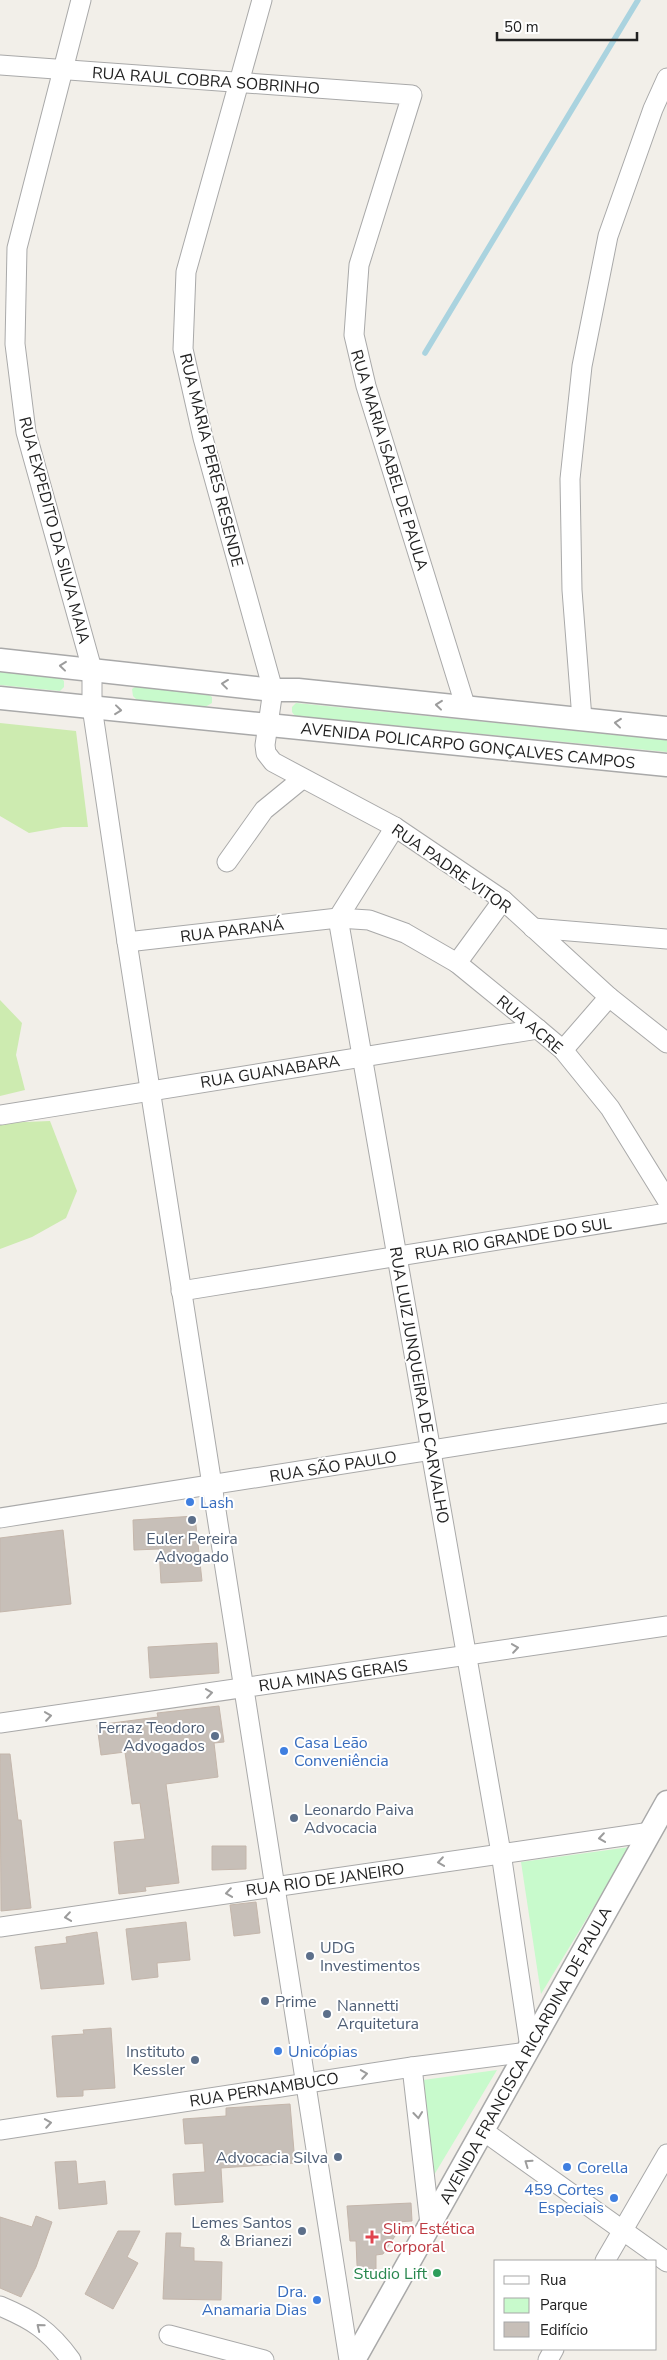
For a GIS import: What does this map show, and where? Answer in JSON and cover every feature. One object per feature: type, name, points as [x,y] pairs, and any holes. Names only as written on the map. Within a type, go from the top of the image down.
[{"type":"street","name":"RUA EXPEDITO DA SILVA MAIA","points":[[81,0],[17,248],[15,344],[26,432],[92,669],[92,707],[126,942],[349,2360]]},
{"type":"street","name":"RUA MARIA PERES RESENDE","points":[[262,0],[186,272],[183,349],[203,438],[273,690]]},
{"type":"street","name":"RUA RAUL COBRA SOBRINHO","points":[[0,65],[412,94]]},
{"type":"street","points":[[582,719],[572,590],[570,479],[582,366],[608,236],[660,110],[667,78]]},
{"type":"street","name":"RUA MARIA ISABEL DE PAULA","points":[[412,94],[359,265],[354,335],[366,386],[466,708]]},
{"type":"street","points":[[0,660],[273,690],[298,690],[667,728]]},
{"type":"street","points":[[268,725],[273,690]]},
{"type":"street","name":"AVENIDA POLICARPO GONÇALVES CAMPOS","points":[[0,698],[667,765]]},
{"type":"street","name":"RUA PADRE VITOR","points":[[268,725],[265,745],[266,753],[273,762],[395,827],[503,900],[609,996],[667,1043]]},
{"type":"street","points":[[227,862],[264,810],[302,779]]},
{"type":"street","points":[[338,918],[395,827]]},
{"type":"street","points":[[457,963],[503,900]]},
{"type":"street","name":"RUA PARANÁ","points":[[126,942],[338,918]]},
{"type":"street","name":"RUA ACRE","points":[[338,918],[369,920],[404,933],[457,963],[563,1050],[610,1108],[667,1200]]},
{"type":"street","name":"RUA LUIZ JUNQUEIRA DE CARVALHO","points":[[338,918],[501,1853],[529,2050]]},
{"type":"street","points":[[533,928],[667,939]]},
{"type":"street","points":[[563,1050],[609,996]]},
{"type":"street","name":"RUA GUANABARA","points":[[1,1115],[538,1029]]},
{"type":"street","name":"RUA RIO GRANDE DO SUL","points":[[181,1291],[667,1212]]},
{"type":"street","name":"RUA SÃO PAULO","points":[[0,1518],[667,1413]]},
{"type":"street","name":"RUA MINAS GERAIS","points":[[0,1723],[667,1626]]},
{"type":"street","name":"AVENIDA FRANCISCA RICARDINA DE PAULA","points":[[354,2360],[667,1802]]},
{"type":"street","name":"RUA RIO DE JANEIRO","points":[[0,1927],[650,1832]]},
{"type":"street","name":"RUA PERNAMBUCO","points":[[0,2130],[529,2050]]},
{"type":"street","points":[[412,2067],[430,2224]]},
{"type":"street","points":[[482,2130],[667,2262]]},
{"type":"street","points":[[606,2260],[667,2154]]},
{"type":"street","points":[[0,2306],[28,2318],[56,2340],[70,2360]]},
{"type":"street","points":[[169,2335],[264,2360]]},
{"type":"green space","points":[[0,671],[59,677],[64,681],[64,687],[60,691],[0,685]]},
{"type":"green space","points":[[138,685],[203,691],[212,697],[212,703],[205,707],[138,701],[133,696],[132,689]]},
{"type":"green space","points":[[296,703],[667,740],[667,752],[295,716],[292,712],[292,707]]},
{"type":"green space","points":[[0,723],[76,731],[88,827],[63,827],[29,833],[0,816]]},
{"type":"green space","points":[[0,1000],[22,1023],[16,1055],[25,1090],[0,1096]]},
{"type":"green space","points":[[50,1121],[77,1191],[66,1218],[32,1237],[0,1249],[0,1123]]},
{"type":"green space","points":[[630,1847],[541,1994],[521,1862]]},
{"type":"green space","points":[[497,2070],[434,2175],[423,2080]]},
{"type":"building","points":[[195,1516],[202,1581],[161,1583],[159,1549],[134,1550],[133,1520]]},
{"type":"building","points":[[63,1530],[71,1604],[0,1612],[0,1538]]},
{"type":"building","points":[[217,1643],[219,1673],[150,1678],[148,1647]]},
{"type":"building","points":[[219,1706],[224,1742],[214,1743],[218,1777],[166,1784],[179,1883],[145,1887],[146,1891],[119,1894],[114,1842],[145,1839],[140,1803],[132,1804],[125,1752],[101,1755],[97,1725],[158,1717],[157,1713]]},
{"type":"building","points":[[0,1754],[10,1754],[18,1820],[21,1820],[31,1908],[1,1911]]},
{"type":"building","points":[[212,1846],[246,1846],[246,1869],[212,1870]]},
{"type":"building","points":[[256,1902],[260,1933],[234,1936],[230,1905]]},
{"type":"building","points":[[186,1922],[190,1960],[157,1963],[158,1977],[132,1980],[126,1929]]},
{"type":"building","points":[[97,1932],[104,1984],[41,1989],[35,1947],[67,1943],[66,1937]]},
{"type":"building","points":[[111,2028],[115,2088],[83,2090],[83,2096],[57,2097],[52,2036],[84,2034],[83,2030]]},
{"type":"building","points":[[290,2104],[295,2163],[221,2168],[223,2202],[175,2205],[173,2174],[205,2172],[203,2143],[185,2144],[183,2119],[226,2116],[226,2108]]},
{"type":"building","points":[[76,2161],[78,2184],[105,2181],[107,2204],[59,2209],[55,2162]]},
{"type":"building","name":"Slim Estética Corporal","points":[[411,2203],[412,2221],[396,2222],[397,2233],[383,2254],[376,2255],[376,2272],[360,2273],[357,2265],[356,2241],[350,2241],[347,2206]]},
{"type":"building","points":[[36,2216],[52,2222],[36,2267],[21,2297],[0,2288],[0,2217],[32,2227]]},
{"type":"building","points":[[118,2231],[140,2231],[127,2257],[138,2263],[113,2309],[85,2294]]},
{"type":"building","points":[[166,2233],[181,2233],[180,2247],[194,2248],[194,2261],[222,2262],[221,2300],[163,2299]]},
{"type":"waterway","points":[[425,353],[638,0]]},
{"type":"place","name":"Lash","points":[[190,1502]]},
{"type":"place","name":"Euler Pereira Advogado","points":[[192,1520]]},
{"type":"place","name":"Ferraz Teodoro Advogados","points":[[215,1736]]},
{"type":"place","name":"Casa Leão Conveniência","points":[[284,1751]]},
{"type":"place","name":"Leonardo Paiva Advocacia","points":[[294,1818]]},
{"type":"place","name":"UDG Investimentos","points":[[310,1956]]},
{"type":"place","name":"Prime","points":[[265,2001]]},
{"type":"place","name":"Nannetti Arquitetura","points":[[327,2014]]},
{"type":"place","name":"Unicópias","points":[[278,2051]]},
{"type":"place","name":"Instituto Kessler","points":[[195,2060]]},
{"type":"place","name":"Advocacia Silva","points":[[338,2157]]},
{"type":"place","name":"Corella","points":[[567,2167]]},
{"type":"place","name":"459 Cortes Especiais","points":[[614,2198]]},
{"type":"place","name":"Lemes Santos & Brianezi","points":[[302,2231]]},
{"type":"place","name":"Slim Estética Corporal","points":[[372,2237]]},
{"type":"place","name":"Studio Lift","points":[[437,2273]]},
{"type":"place","name":"Dra. Anamaria Dias","points":[[317,2300]]}]
